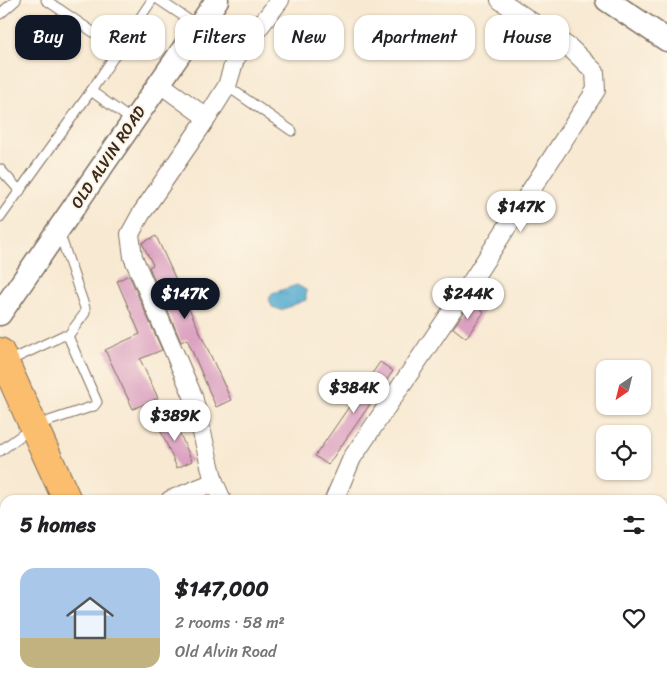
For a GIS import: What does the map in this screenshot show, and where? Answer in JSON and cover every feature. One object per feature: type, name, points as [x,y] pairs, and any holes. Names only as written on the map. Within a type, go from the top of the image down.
[{"type":"main road","points":[[2,357],[65,495]]},
{"type":"street","name":"OLD ALVIN ROAD","points":[[206,15],[217,0]]},
{"type":"street","points":[[220,495],[214,482],[193,396],[133,257],[130,234],[141,214],[227,86],[235,59],[280,0]]},
{"type":"street","points":[[336,495],[352,458],[468,287],[596,90],[595,72],[570,48],[500,0]]},
{"type":"street","points":[[611,1],[667,40]]},
{"type":"street","name":"OLD ALVIN ROAD","points":[[0,314],[175,60]]},
{"type":"street","points":[[159,83],[207,118]]},
{"type":"street","points":[[182,495],[214,482]]},
{"type":"lane","points":[[0,14],[16,0]]},
{"type":"lane","points":[[46,0],[91,31]]},
{"type":"lane","points":[[142,15],[152,0]]},
{"type":"lane","points":[[159,0],[181,15]]},
{"type":"lane","points":[[0,218],[111,60]]},
{"type":"lane","points":[[227,86],[292,131]]},
{"type":"lane","points":[[90,91],[132,121]]},
{"type":"lane","points":[[0,169],[20,191]]},
{"type":"lane","points":[[58,230],[85,308],[85,314],[68,336]]},
{"type":"lane","points":[[2,357],[62,336],[68,336]]},
{"type":"lane","points":[[0,451],[34,426],[96,405],[96,397],[68,336]]},
{"type":"water","points":[[297,285],[306,290],[306,300],[281,310],[272,307],[269,299],[272,293]]},
{"type":"building","points":[[156,236],[231,400],[216,407],[187,339],[181,342],[149,267],[153,265],[142,243]]},
{"type":"building","points":[[129,275],[162,350],[140,359],[158,398],[133,409],[105,350],[140,334],[117,281]]},
{"type":"building","points":[[471,302],[484,312],[466,338],[453,328]]},
{"type":"building","points":[[380,362],[393,371],[328,465],[315,456]]},
{"type":"building","points":[[172,416],[192,461],[177,468],[157,422]]}]
